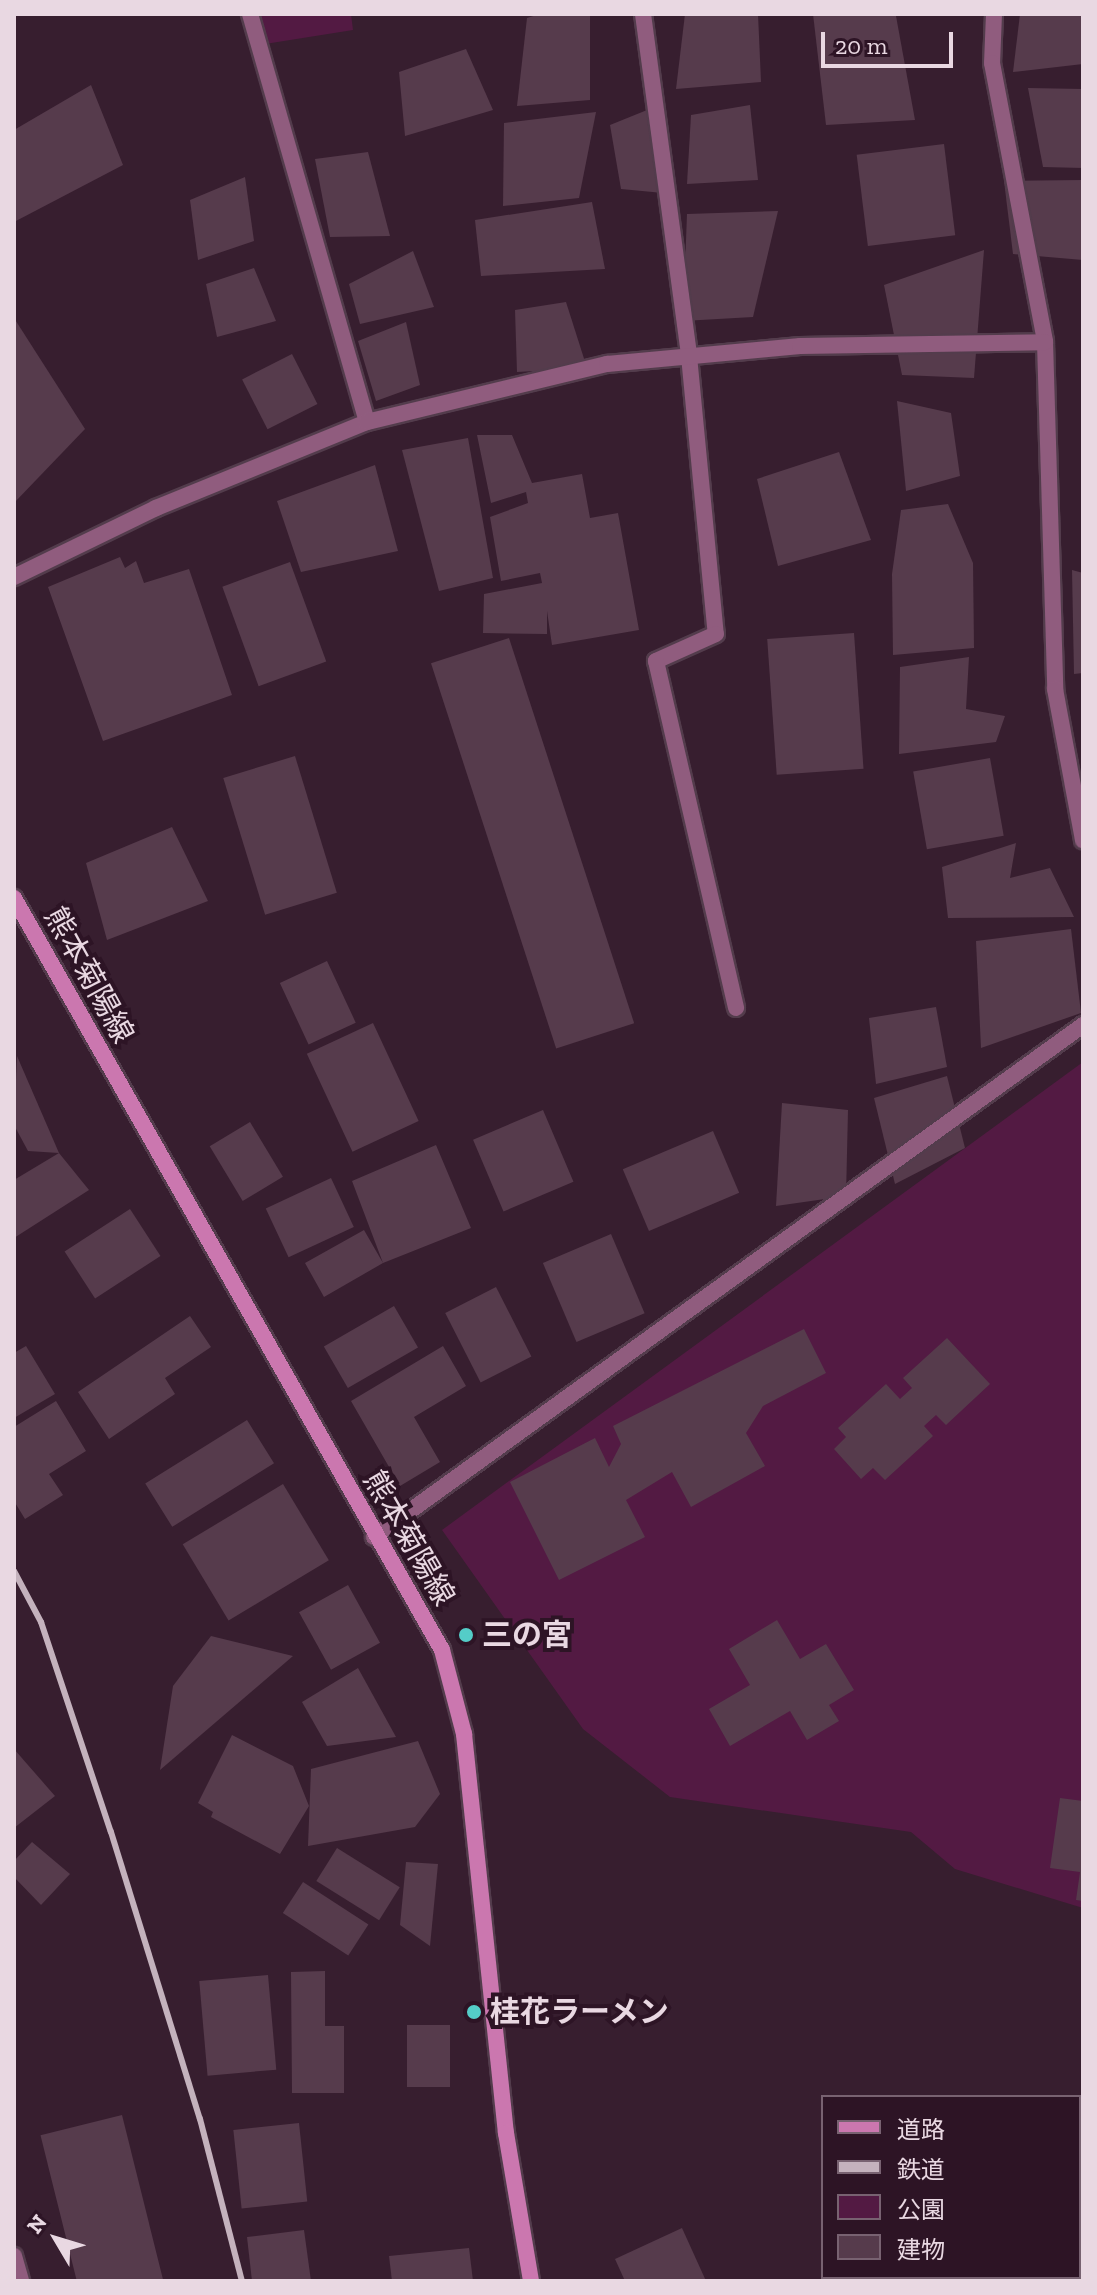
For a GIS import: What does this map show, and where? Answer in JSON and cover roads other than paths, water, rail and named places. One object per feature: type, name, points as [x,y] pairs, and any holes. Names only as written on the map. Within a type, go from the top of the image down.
[{"type":"main road","name":"熊本菊陽線","points":[[14,898],[374,1537],[442,1650],[464,1734],[506,2133],[531,2281]]},
{"type":"street","points":[[250,14],[367,422]]},
{"type":"street","points":[[643,14],[689,356],[716,634],[656,661],[736,1008]]},
{"type":"street","points":[[994,14],[992,63],[1045,342],[1055,689],[1083,840]]},
{"type":"street","points":[[14,577],[156,508],[367,422],[607,364],[800,346],[1045,342]]},
{"type":"street","points":[[374,1537],[1083,1025]]},
{"type":"street","points":[[14,2256],[21,2281]]},
{"type":"railway","points":[[14,1571],[41,1622],[111,1832],[200,2119],[242,2281]]},
{"type":"place","name":"三の宮","points":[[466,1635]]},
{"type":"place","name":"桂花ラーメン","points":[[474,2012]]}]
